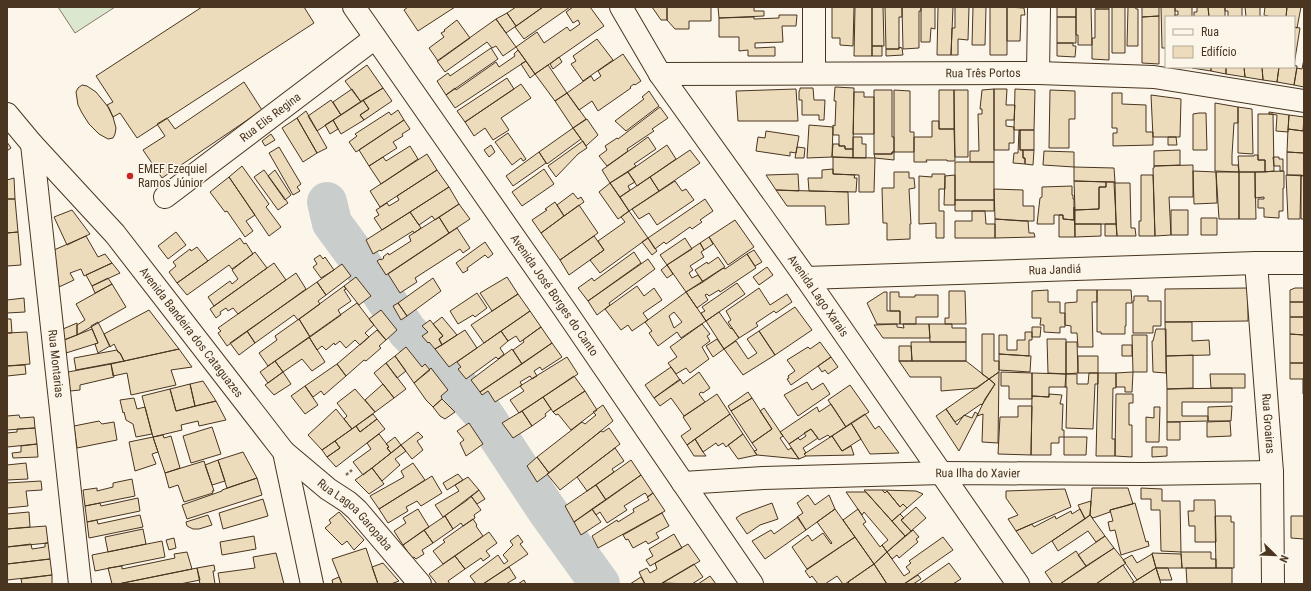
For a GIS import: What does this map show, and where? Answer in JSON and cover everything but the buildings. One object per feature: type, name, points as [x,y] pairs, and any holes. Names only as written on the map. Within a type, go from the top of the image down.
[{"type":"street","name":"Avenida José Borges do Canto","points":[[354,7],[561,303],[752,584]]},
{"type":"street","name":"Avenida Lago Xarais","points":[[622,7],[660,74],[806,278],[1018,584]]},
{"type":"street","points":[[814,7],[814,73]]},
{"type":"street","points":[[1038,73],[1039,7]]},
{"type":"street","name":"Rua Elis Regina","points":[[165,197],[375,38]]},
{"type":"street","name":"Rua Três Portos","points":[[660,74],[1038,73],[1154,77],[1304,101]]},
{"type":"street","name":"Avenida Bandeira dos Cataguazes","points":[[7,114],[32,144],[115,234],[284,452],[312,584]]},
{"type":"street","name":"Rua Montarias","points":[[32,144],[80,584]]},
{"type":"street","name":"Rua Jandiá","points":[[806,278],[1256,262],[1304,263]]},
{"type":"street","name":"Rua Groairas","points":[[1256,262],[1272,472],[1273,584]]},
{"type":"street","name":"Rua Lagoa Garopaba","points":[[284,452],[328,489],[348,502],[357,510],[420,584]]},
{"type":"street","name":"Rua Ilha do Xavier","points":[[683,483],[764,478],[942,473],[1143,474],[1272,472]]},
{"type":"green space","points":[[58,7],[115,7],[75,33]]},
{"type":"waterway","points":[[327,202],[332,223],[407,331],[440,365],[484,415],[546,509],[600,584]]},
{"type":"place","name":"EMEF Ezequiel Ramos Júnior","points":[[130,176]]}]
